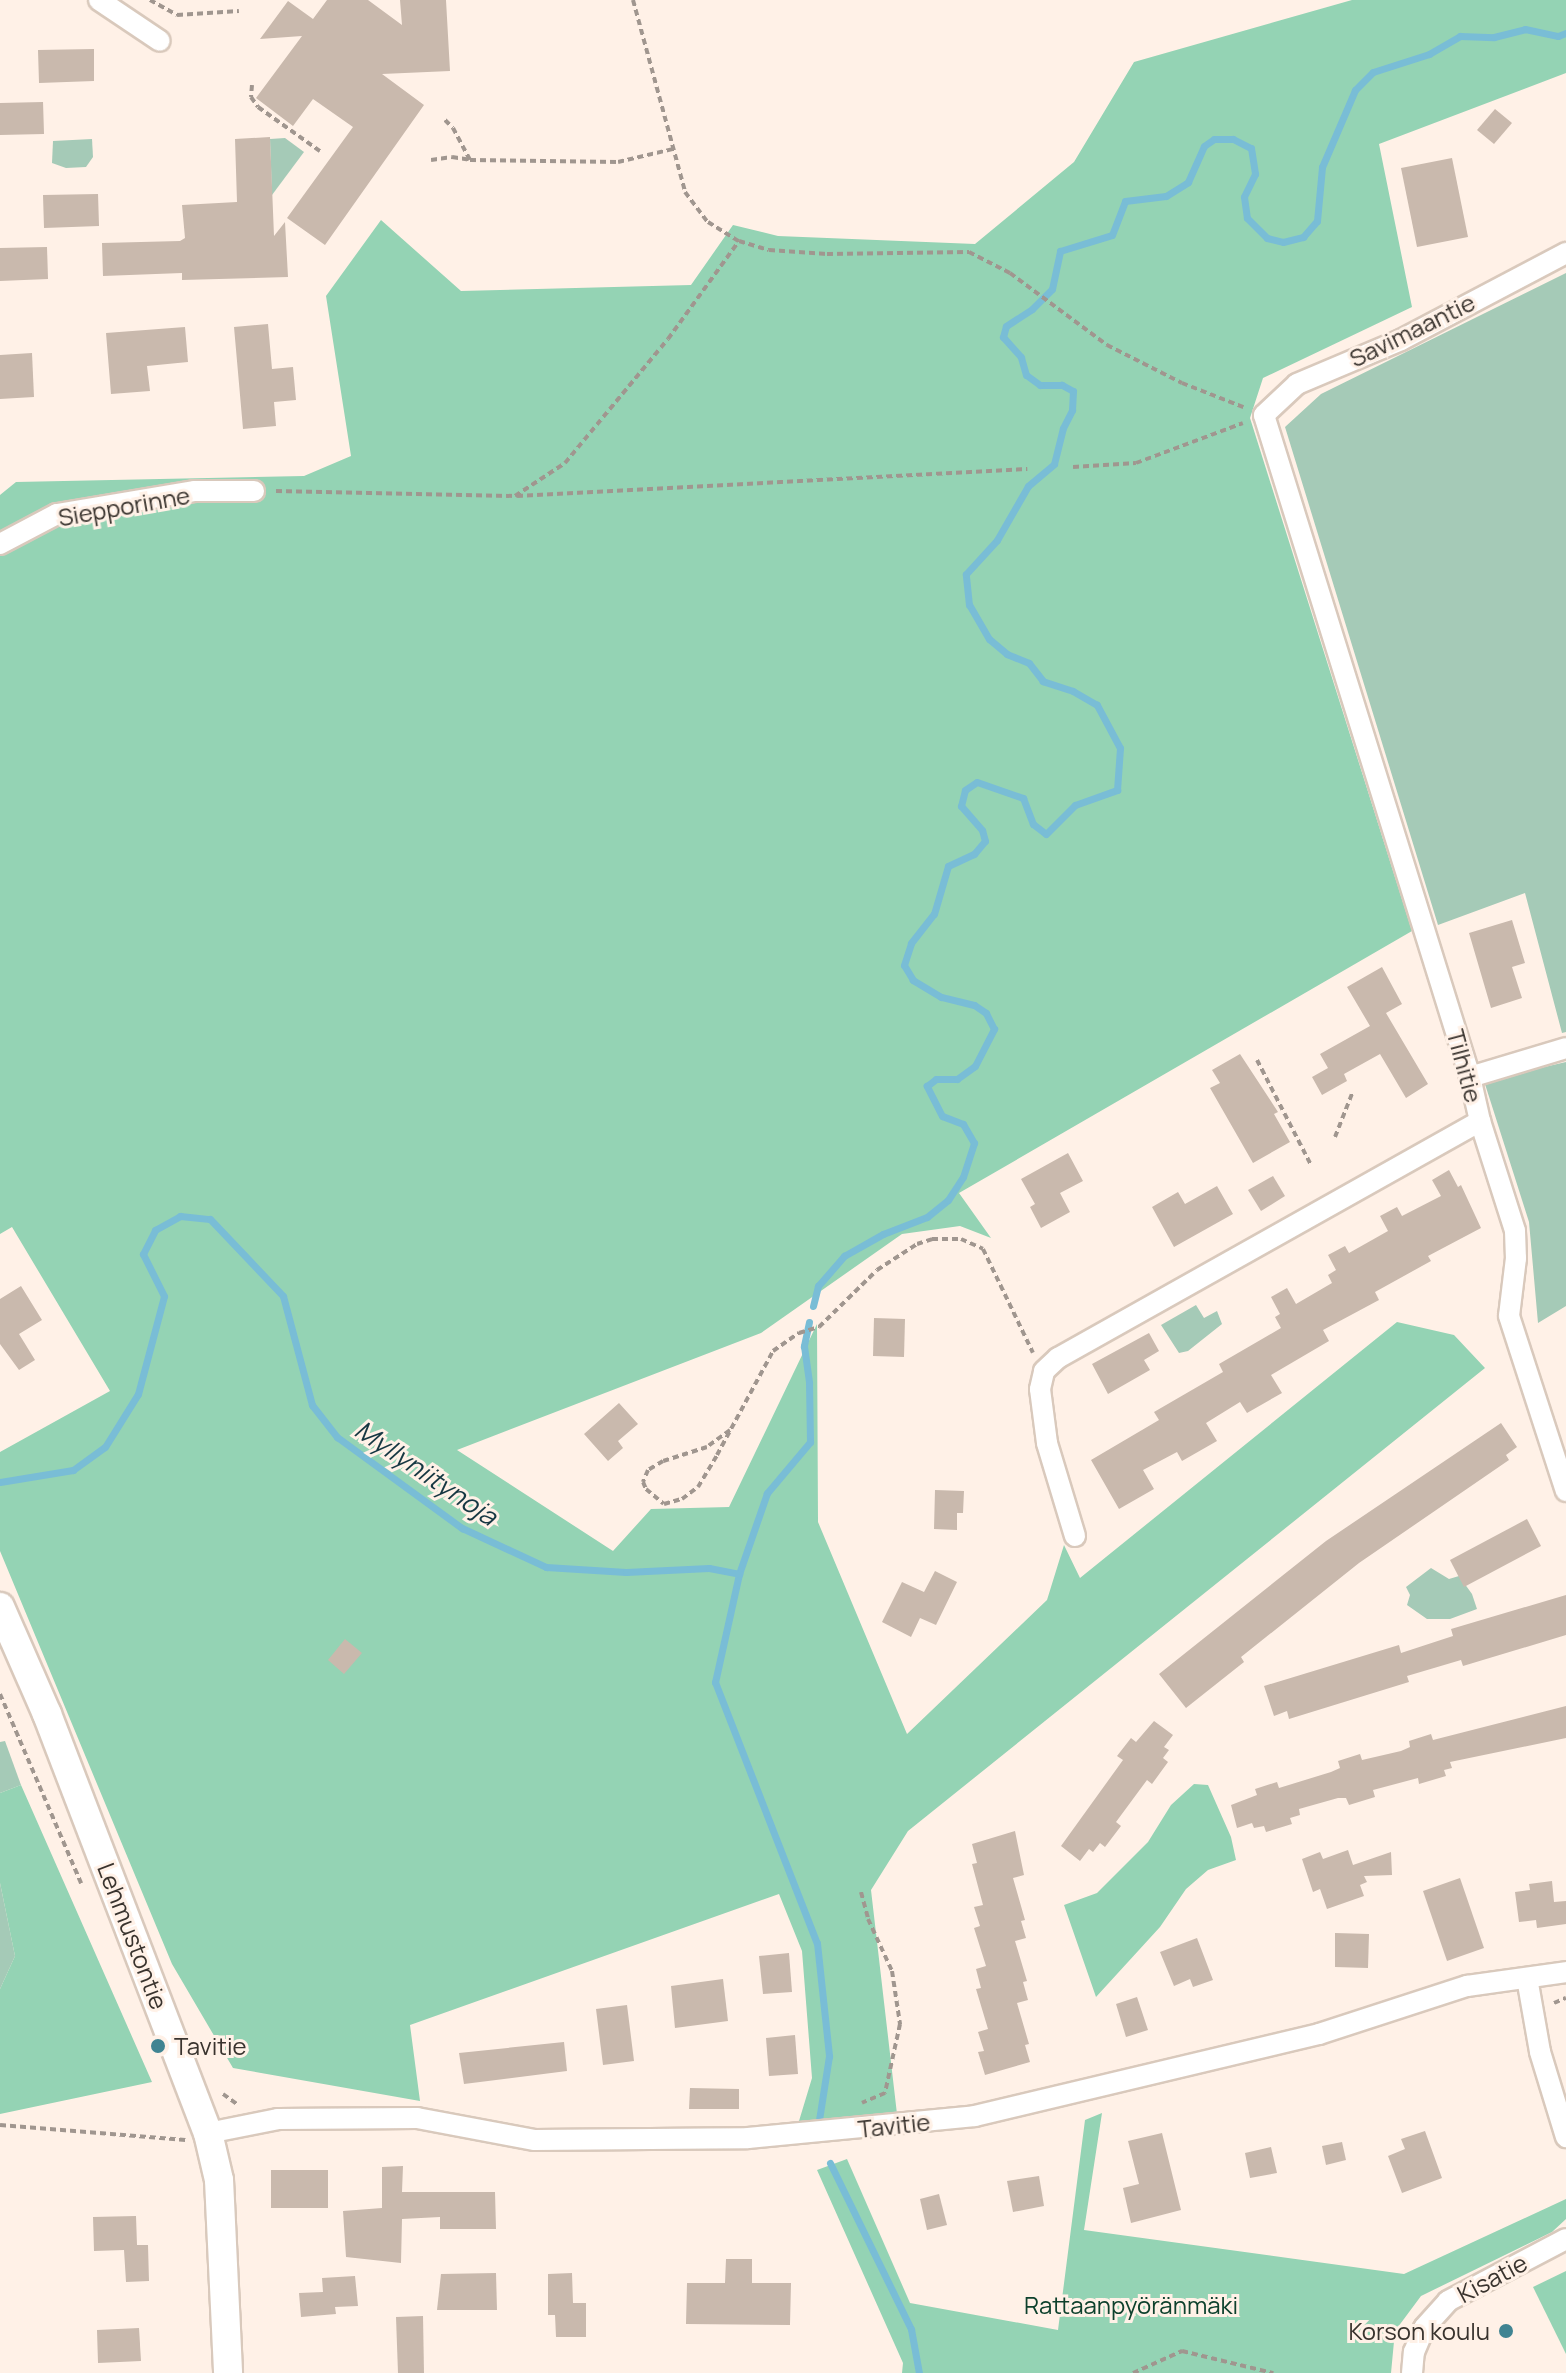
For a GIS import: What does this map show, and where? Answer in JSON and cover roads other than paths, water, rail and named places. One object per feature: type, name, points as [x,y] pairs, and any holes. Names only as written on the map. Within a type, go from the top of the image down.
[{"type":"main road","name":"Lehmustontie","points":[[0,1607],[47,1714],[192,2138],[219,2180],[228,2373]]},
{"type":"street","points":[[99,0],[160,41]]},
{"type":"street","name":"Savimaantie","points":[[1264,415],[1297,384],[1401,340],[1566,253]]},
{"type":"street","name":"Tilhitie","points":[[1075,1536],[1047,1443],[1040,1389],[1044,1371],[1058,1358],[1480,1121],[1470,1077],[1264,415]]},
{"type":"street","name":"Siepporinne","points":[[0,544],[57,514],[195,491],[254,491]]},
{"type":"street","points":[[1470,1077],[1566,1048]]},
{"type":"street","points":[[1480,1121],[1515,1231],[1516,1258],[1509,1316],[1566,1491]]},
{"type":"street","name":"Tavitie","points":[[192,2138],[243,2124],[278,2119],[425,2119],[505,2137],[535,2140],[748,2138],[975,2116],[1319,2034],[1467,1986],[1566,1972]]},
{"type":"street","points":[[1527,1978],[1540,2052],[1566,2137]]},
{"type":"street","name":"Kisatie","points":[[1412,2373],[1414,2352],[1424,2328],[1448,2301],[1566,2239]]},
{"type":"waterway","name":"Myllyniitynoja","points":[[813,1306],[818,1286],[844,1256],[883,1234],[927,1217],[948,1200],[963,1177],[974,1143],[963,1124],[942,1116],[927,1086],[936,1079],[957,1079],[975,1066],[994,1029],[986,1013],[974,1005],[941,997],[913,980],[904,965],[911,943],[934,914],[948,866],[974,854],[985,841],[982,830],[961,806],[965,790],[977,782],[1023,798],[1033,824],[1046,834],[1075,805],[1117,790],[1120,748],[1097,705],[1073,691],[1043,681],[1029,663],[1007,654],[989,639],[969,605],[966,574],[997,540],[1028,486],[1054,464],[1063,428],[1072,410],[1073,391],[1062,385],[1040,385],[1026,375],[1021,357],[1003,337],[1006,326],[1032,309],[1052,289],[1060,251],[1112,235],[1125,201],[1166,196],[1188,182],[1204,146],[1214,139],[1233,139],[1251,148],[1255,174],[1244,197],[1247,218],[1267,238],[1283,242],[1303,237],[1317,221],[1322,167],[1355,90],[1373,72],[1429,54],[1460,36],[1494,37],[1525,29],[1558,36],[1566,33]]},
{"type":"waterway","name":"Myllyniitynoja","points":[[0,1482],[73,1470],[105,1447],[138,1394],[164,1296],[143,1254],[155,1230],[180,1216],[210,1219],[283,1296],[312,1405],[337,1437],[462,1528],[546,1567],[626,1572],[709,1568],[739,1574]]},
{"type":"waterway","points":[[809,1322],[804,1346],[809,1383],[810,1442],[767,1493],[739,1574],[715,1682],[817,1943],[829,2056],[819,2120]]},
{"type":"waterway","points":[[830,2163],[911,2329],[919,2373]]},
{"type":"place","name":"Tavitie","points":[[158,2046]]},
{"type":"place","name":"Korson koulu","points":[[1506,2331]]},
{"type":"park label","name":"Rattaanpyöränmäki","points":[[1131,2305]]}]
